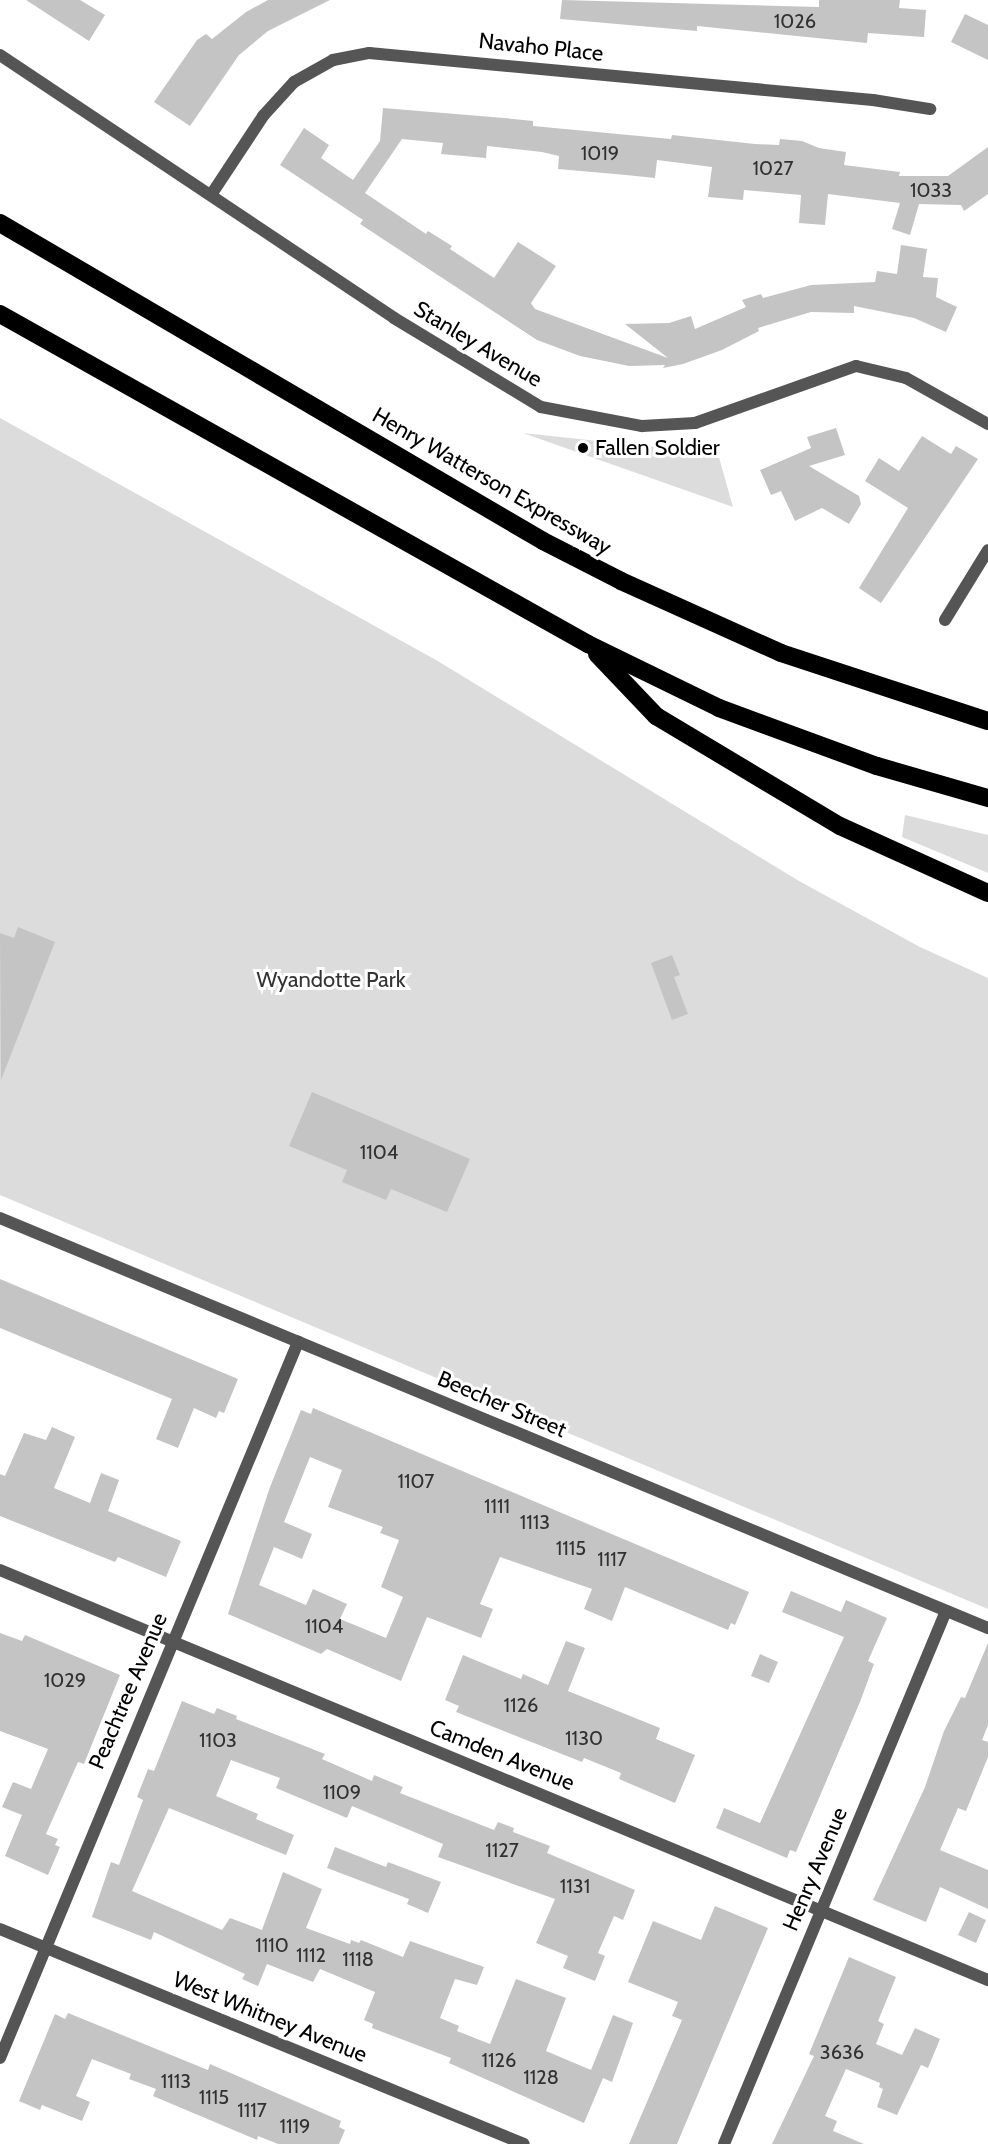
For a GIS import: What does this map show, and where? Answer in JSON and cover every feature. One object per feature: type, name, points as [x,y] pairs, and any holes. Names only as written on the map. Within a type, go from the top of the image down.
[{"type":"highway","name":"Henry Watterson Expressway","points":[[0,223],[543,541],[621,581],[781,653],[988,722]]},
{"type":"highway","points":[[0,314],[588,644],[719,708],[797,739],[988,798]]},
{"type":"highway","points":[[588,644],[656,716],[840,825],[988,892]]},
{"type":"street","name":"Navaho Place","points":[[211,195],[263,116],[294,82],[333,60],[369,53],[849,98],[930,109]]},
{"type":"street","name":"Stanley Avenue","points":[[0,55],[394,318],[541,407],[642,426],[695,423],[856,366],[906,378],[988,424]]},
{"type":"street","points":[[945,620],[988,550]]},
{"type":"street","name":"Beecher Street","points":[[0,1218],[988,1628]]},
{"type":"street","name":"Peachtree Avenue","points":[[0,2058],[298,1342]]},
{"type":"street","name":"Camden Avenue","points":[[0,1570],[988,1980]]},
{"type":"street","name":"Henry Avenue","points":[[724,2144],[946,1611]]},
{"type":"street","name":"West Whitney Avenue","points":[[0,1929],[525,2144]]},
{"type":"green space","name":"Wyandotte Park","points":[[0,418],[436,660],[799,881],[920,947],[988,978],[988,1609],[0,1195]]},
{"type":"green space","points":[[523,433],[718,454],[733,507]]},
{"type":"green space","points":[[905,815],[988,835],[988,873],[902,837]]},
{"type":"building","points":[[26,0],[80,0],[105,15],[89,41]]},
{"type":"building","points":[[268,0],[330,0],[268,31],[239,55],[190,126],[154,102],[197,40],[206,34],[212,39],[246,12]]},
{"type":"building","points":[[562,0],[819,7],[819,0],[900,0],[899,8],[926,10],[924,37],[868,33],[867,43],[697,26],[697,31],[560,19]]},
{"type":"building","points":[[965,14],[988,25],[988,60],[951,42]]},
{"type":"building","points":[[383,108],[533,121],[533,126],[671,139],[672,135],[779,145],[780,139],[802,141],[819,148],[846,152],[844,165],[900,172],[899,176],[948,176],[988,147],[988,194],[964,211],[961,205],[919,204],[910,235],[892,229],[900,203],[828,194],[825,225],[799,223],[801,195],[744,190],[743,200],[708,197],[712,167],[657,160],[655,178],[558,169],[559,156],[542,152],[487,146],[486,158],[441,154],[443,143],[402,139],[365,193],[426,234],[428,231],[452,246],[450,249],[494,278],[518,242],[556,266],[531,303],[535,309],[668,358],[625,324],[669,323],[691,316],[695,329],[746,307],[742,300],[761,294],[763,298],[811,285],[875,282],[877,271],[897,274],[901,245],[927,249],[923,277],[938,278],[936,297],[957,307],[946,332],[914,318],[854,306],[854,313],[811,312],[758,328],[759,331],[722,350],[683,364],[663,368],[665,365],[629,366],[580,356],[537,340],[360,224],[363,220],[280,165],[304,128],[329,145],[321,158],[353,180],[380,141]]},
{"type":"building","points":[[836,428],[845,455],[809,466],[859,496],[861,504],[849,524],[822,508],[795,521],[781,491],[771,495],[760,470],[811,448],[807,437]]},
{"type":"building","points":[[922,436],[951,454],[956,446],[978,459],[881,603],[859,588],[908,508],[865,481],[879,458],[899,471]]},
{"type":"building","points":[[18,927],[55,942],[1,1080],[0,933],[14,938]]},
{"type":"building","points":[[672,955],[680,975],[674,977],[688,1014],[672,1020],[651,963]]},
{"type":"building","points":[[312,1092],[470,1159],[447,1212],[391,1189],[386,1200],[342,1182],[347,1170],[289,1146]]},
{"type":"building","points":[[0,1279],[238,1379],[224,1413],[219,1411],[216,1418],[194,1408],[178,1448],[156,1439],[172,1399],[0,1328]]},
{"type":"building","points":[[313,1408],[749,1592],[735,1625],[731,1623],[728,1630],[625,1587],[612,1621],[584,1609],[592,1589],[500,1557],[480,1604],[493,1609],[481,1638],[427,1617],[401,1681],[327,1649],[321,1654],[228,1614],[270,1487],[301,1410],[311,1414]],"holes":[[[310,1457],[342,1470],[328,1507],[383,1527],[380,1533],[399,1540],[381,1587],[403,1597],[386,1638],[340,1619],[347,1604],[313,1589],[306,1605],[259,1585],[274,1547],[302,1559],[312,1534],[284,1522]]]},
{"type":"building","points":[[52,1427],[75,1437],[54,1488],[90,1503],[101,1473],[119,1480],[108,1511],[181,1541],[166,1577],[118,1557],[115,1562],[0,1516],[0,1474],[5,1476],[24,1433],[46,1440]]},
{"type":"building","points":[[791,1591],[841,1612],[846,1600],[887,1618],[868,1661],[874,1664],[860,1702],[796,1852],[790,1850],[787,1858],[716,1828],[724,1808],[760,1823],[844,1637],[782,1612]]},
{"type":"building","points":[[0,1633],[22,1641],[25,1635],[120,1675],[84,1764],[78,1762],[46,1834],[58,1839],[55,1845],[60,1847],[48,1875],[5,1856],[22,1815],[2,1807],[13,1782],[31,1789],[48,1749],[0,1731]]},
{"type":"building","points":[[566,1641],[585,1648],[568,1691],[660,1728],[656,1739],[695,1755],[675,1803],[619,1779],[621,1773],[584,1758],[582,1762],[456,1712],[459,1706],[445,1700],[463,1655],[521,1679],[523,1674],[548,1685]]},
{"type":"building","points":[[988,1643],[988,1725],[982,1740],[988,1742],[988,1757],[966,1811],[958,1808],[940,1850],[988,1870],[988,1909],[940,1887],[926,1922],[873,1900],[925,1787],[944,1731],[961,1697],[965,1698]]},
{"type":"building","points":[[760,1654],[778,1662],[769,1683],[751,1676]]},
{"type":"building","points":[[182,1701],[214,1714],[217,1708],[237,1716],[236,1719],[325,1754],[322,1759],[372,1781],[374,1775],[403,1787],[400,1793],[494,1830],[498,1822],[514,1828],[513,1832],[550,1846],[547,1853],[635,1890],[623,1920],[614,1916],[598,1953],[605,1956],[595,1981],[563,1968],[568,1956],[536,1943],[555,1899],[438,1857],[443,1844],[352,1806],[347,1818],[276,1788],[280,1778],[231,1760],[216,1796],[258,1814],[256,1819],[294,1835],[286,1855],[169,1808],[132,1891],[222,1930],[230,1918],[262,1930],[283,1872],[322,1889],[306,1928],[350,1944],[351,1940],[359,1943],[361,1940],[403,1957],[410,1941],[484,1967],[477,1985],[455,1979],[440,2018],[459,2026],[457,2031],[490,2044],[516,1979],[566,1998],[546,2051],[591,2070],[613,2015],[633,2023],[612,2082],[603,2078],[584,2123],[449,2063],[451,2058],[372,2028],[373,2024],[364,2020],[375,1992],[320,1969],[313,1982],[267,1964],[258,1986],[242,1979],[245,1974],[154,1932],[151,1940],[92,1917],[111,1862],[119,1865],[143,1800],[137,1797],[148,1769],[154,1771]]},
{"type":"building","points":[[335,1847],[386,1867],[388,1862],[441,1882],[428,1913],[407,1904],[409,1899],[327,1868]]},
{"type":"building","points":[[715,1906],[768,1928],[677,2144],[629,2144],[682,2020],[672,2016],[678,2002],[628,1982],[653,1921],[701,1940]]},
{"type":"building","points":[[969,1912],[986,1920],[976,1943],[958,1935]]},
{"type":"building","points":[[849,1957],[896,1977],[878,2021],[884,2024],[876,2044],[902,2055],[915,2028],[940,2039],[928,2068],[921,2065],[897,2115],[877,2107],[883,2089],[879,2087],[880,2083],[846,2069],[825,2116],[837,2121],[833,2131],[864,2144],[772,2144],[814,2056],[809,2054]]},
{"type":"building","points":[[68,2013],[208,2070],[210,2064],[341,2121],[339,2127],[345,2130],[339,2144],[278,2144],[258,2136],[257,2140],[153,2096],[156,2089],[129,2079],[131,2074],[92,2059],[76,2096],[90,2102],[82,2121],[42,2105],[40,2110],[19,2101],[55,2014],[65,2019]]},
{"type":"place","name":"Fallen Soldier","points":[[583,448]]}]
